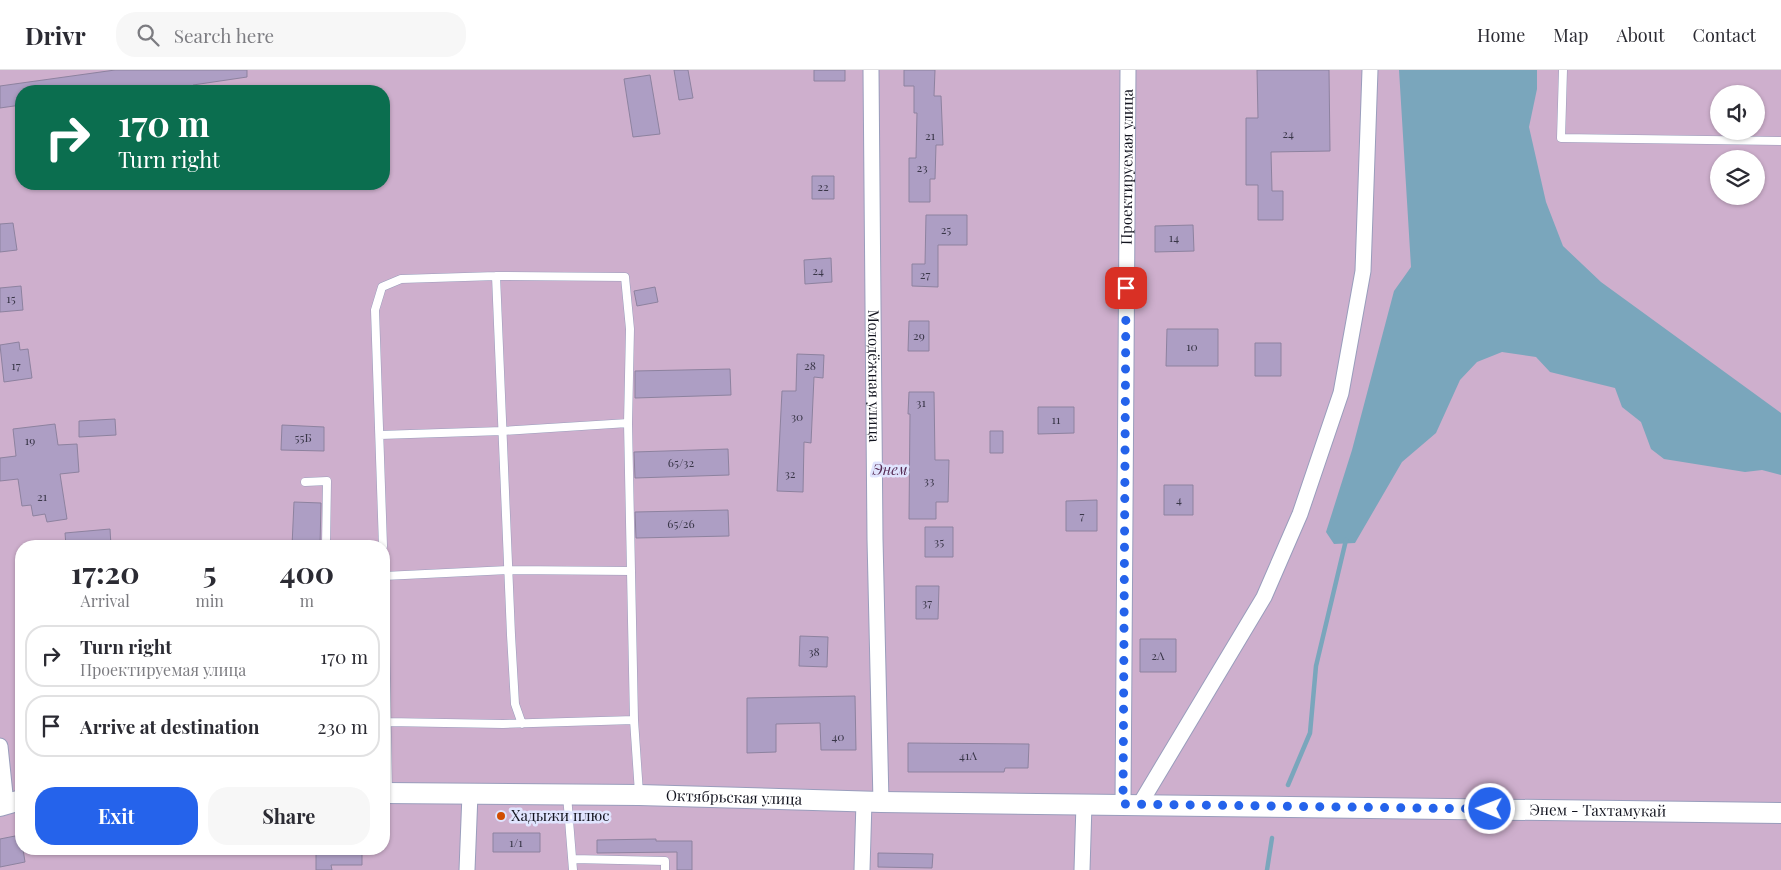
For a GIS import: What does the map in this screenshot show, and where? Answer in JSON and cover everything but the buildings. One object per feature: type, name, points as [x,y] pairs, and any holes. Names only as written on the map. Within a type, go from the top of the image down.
[{"type":"main road","name":"Октябрьская улица","points":[[390,793],[639,795],[872,802],[1084,804]]},
{"type":"main road","name":"Энем - Тахтамукай","points":[[1084,804],[1781,813]]},
{"type":"street","name":"Молодёжная улица","points":[[862,870],[872,802],[876,539],[872,70]]},
{"type":"street","name":"Проектируемая улица","points":[[1128,70],[1132,804]]},
{"type":"street","points":[[1132,804],[1264,597],[1300,514],[1341,393],[1363,271],[1370,70]]},
{"type":"street","points":[[0,746],[9,803]]},
{"type":"street","points":[[467,870],[470,794]]},
{"type":"street","points":[[1082,870],[1084,804]]},
{"type":"lane","points":[[1564,70],[1561,138],[1781,141]]},
{"type":"lane","points":[[496,276],[515,704],[522,724]]},
{"type":"lane","points":[[383,540],[375,310],[382,287],[401,279],[496,276],[625,277],[630,329],[628,423],[634,720],[639,795]]},
{"type":"lane","points":[[380,435],[628,423]]},
{"type":"lane","points":[[305,482],[328,481],[326,540]]},
{"type":"lane","points":[[390,576],[508,570],[632,571]]},
{"type":"lane","points":[[390,722],[522,724],[634,720]]},
{"type":"lane","points":[[567,795],[573,870]]},
{"type":"lane","points":[[573,859],[665,861],[665,870]]},
{"type":"green space","name":"Энем","points":[[0,70],[1781,70],[1781,870],[0,870]]},
{"type":"water","points":[[1399,70],[1537,70],[1537,89],[1529,127],[1546,202],[1563,246],[1601,282],[1781,413],[1781,475],[1762,470],[1745,472],[1664,459],[1651,449],[1641,422],[1622,407],[1615,388],[1550,372],[1536,357],[1502,352],[1477,362],[1460,380],[1436,433],[1402,462],[1355,543],[1334,544],[1326,532],[1352,450],[1394,291],[1411,267]]},
{"type":"waterway","points":[[1288,785],[1310,733],[1316,666],[1346,540]]},
{"type":"waterway","points":[[1267,870],[1272,838]]},
{"type":"place","name":"Хадыжи плюс","points":[[501,816]]},
{"type":"route","points":[[1126,288],[1123,804],[1490,809]]}]
